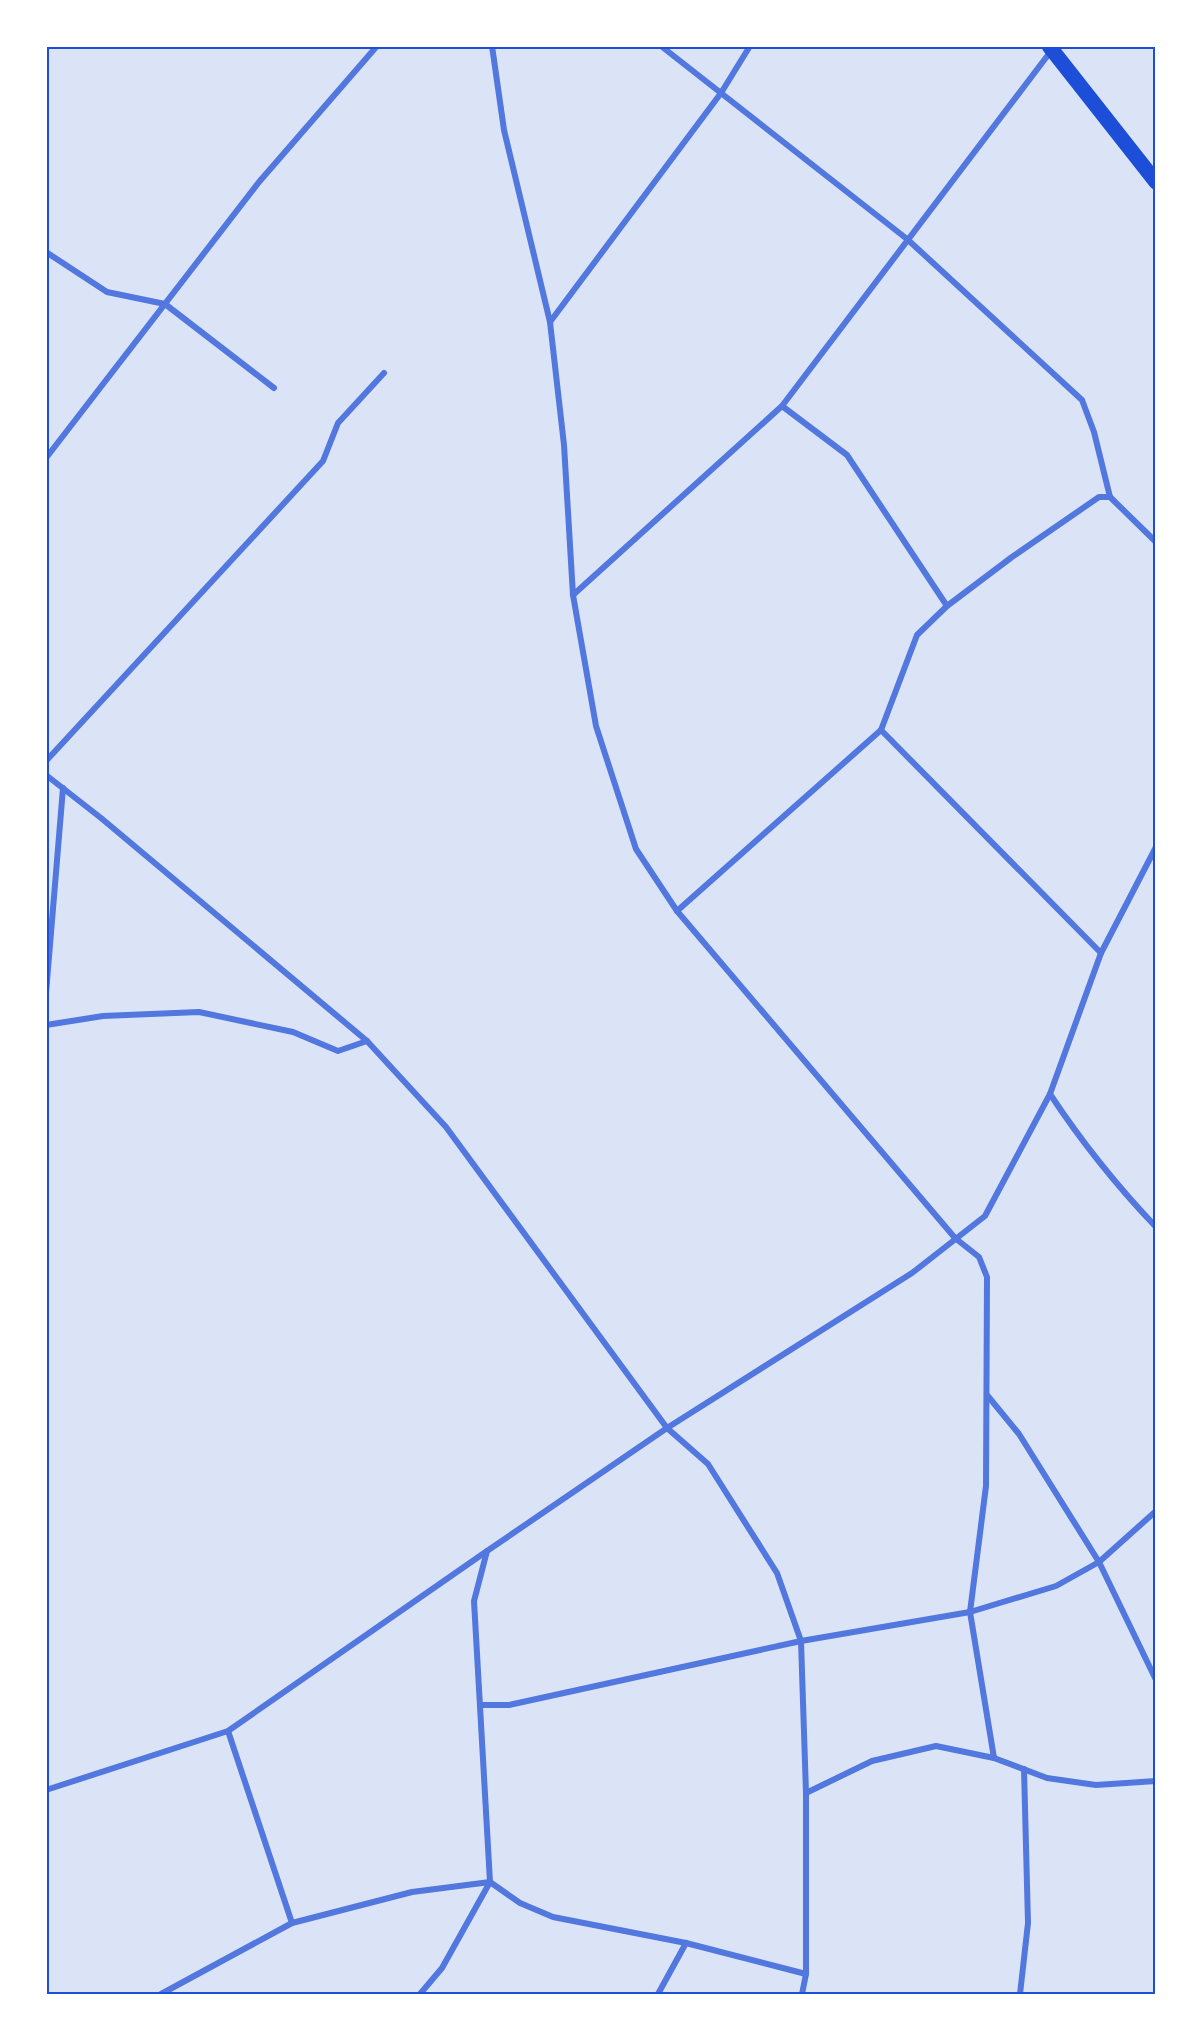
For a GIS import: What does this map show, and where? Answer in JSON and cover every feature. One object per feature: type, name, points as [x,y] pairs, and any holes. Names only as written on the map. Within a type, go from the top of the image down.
[{"type":"main road","points":[[1050,48],[1154,178]]},
{"type":"street","points":[[46,458],[259,183],[377,46]]},
{"type":"street","points":[[492,46],[504,130],[550,322],[564,445],[573,595],[596,726],[636,849],[677,911],[955,1238],[979,1257],[987,1277],[986,1486],[970,1612],[994,1758]]},
{"type":"street","points":[[661,46],[907,239],[1082,400],[1095,432],[1110,496],[1155,542]]},
{"type":"street","points":[[550,322],[721,93],[750,46]]},
{"type":"street","points":[[573,595],[782,406],[1050,48]]},
{"type":"street","points":[[46,252],[107,292],[165,304],[274,388]]},
{"type":"street","points":[[46,761],[323,461],[338,423],[384,373]]},
{"type":"street","points":[[782,406],[847,455],[947,606]]},
{"type":"street","points":[[677,911],[881,730],[917,635],[947,606],[1098,497],[1110,496]]},
{"type":"street","points":[[881,730],[1101,953]]},
{"type":"street","points":[[46,775],[367,1041],[446,1127],[667,1428],[708,1464],[777,1573],[801,1641],[806,1793],[806,1974],[802,1995]]},
{"type":"street","points":[[46,993],[63,788]]},
{"type":"street","points":[[46,1790],[228,1731],[667,1428],[912,1273],[985,1215],[1050,1094],[1101,953],[1155,847]]},
{"type":"street","points":[[46,1025],[103,1016],[200,1012],[293,1032],[338,1050],[367,1041]]},
{"type":"street","points":[[1050,1094],[1095,1156],[1155,1227]]},
{"type":"street","points":[[987,1395],[1019,1434],[1099,1562],[1155,1680]]},
{"type":"street","points":[[480,1705],[509,1705],[801,1641],[970,1612],[1056,1586],[1099,1562],[1155,1511]]},
{"type":"street","points":[[420,1995],[442,1968],[490,1882],[474,1601],[487,1551]]},
{"type":"street","points":[[228,1731],[292,1923]]},
{"type":"street","points":[[806,1793],[872,1761],[936,1746],[994,1758],[1047,1778],[1096,1785],[1155,1782]]},
{"type":"street","points":[[1020,1995],[1028,1923],[1024,1769]]},
{"type":"street","points":[[161,1995],[292,1923],[412,1892],[490,1882],[520,1903],[553,1917],[686,1943],[806,1974]]},
{"type":"street","points":[[658,1995],[686,1943]]},
{"type":"shaded area","points":[[47,47],[1155,47],[1155,1994],[47,1994]]}]
